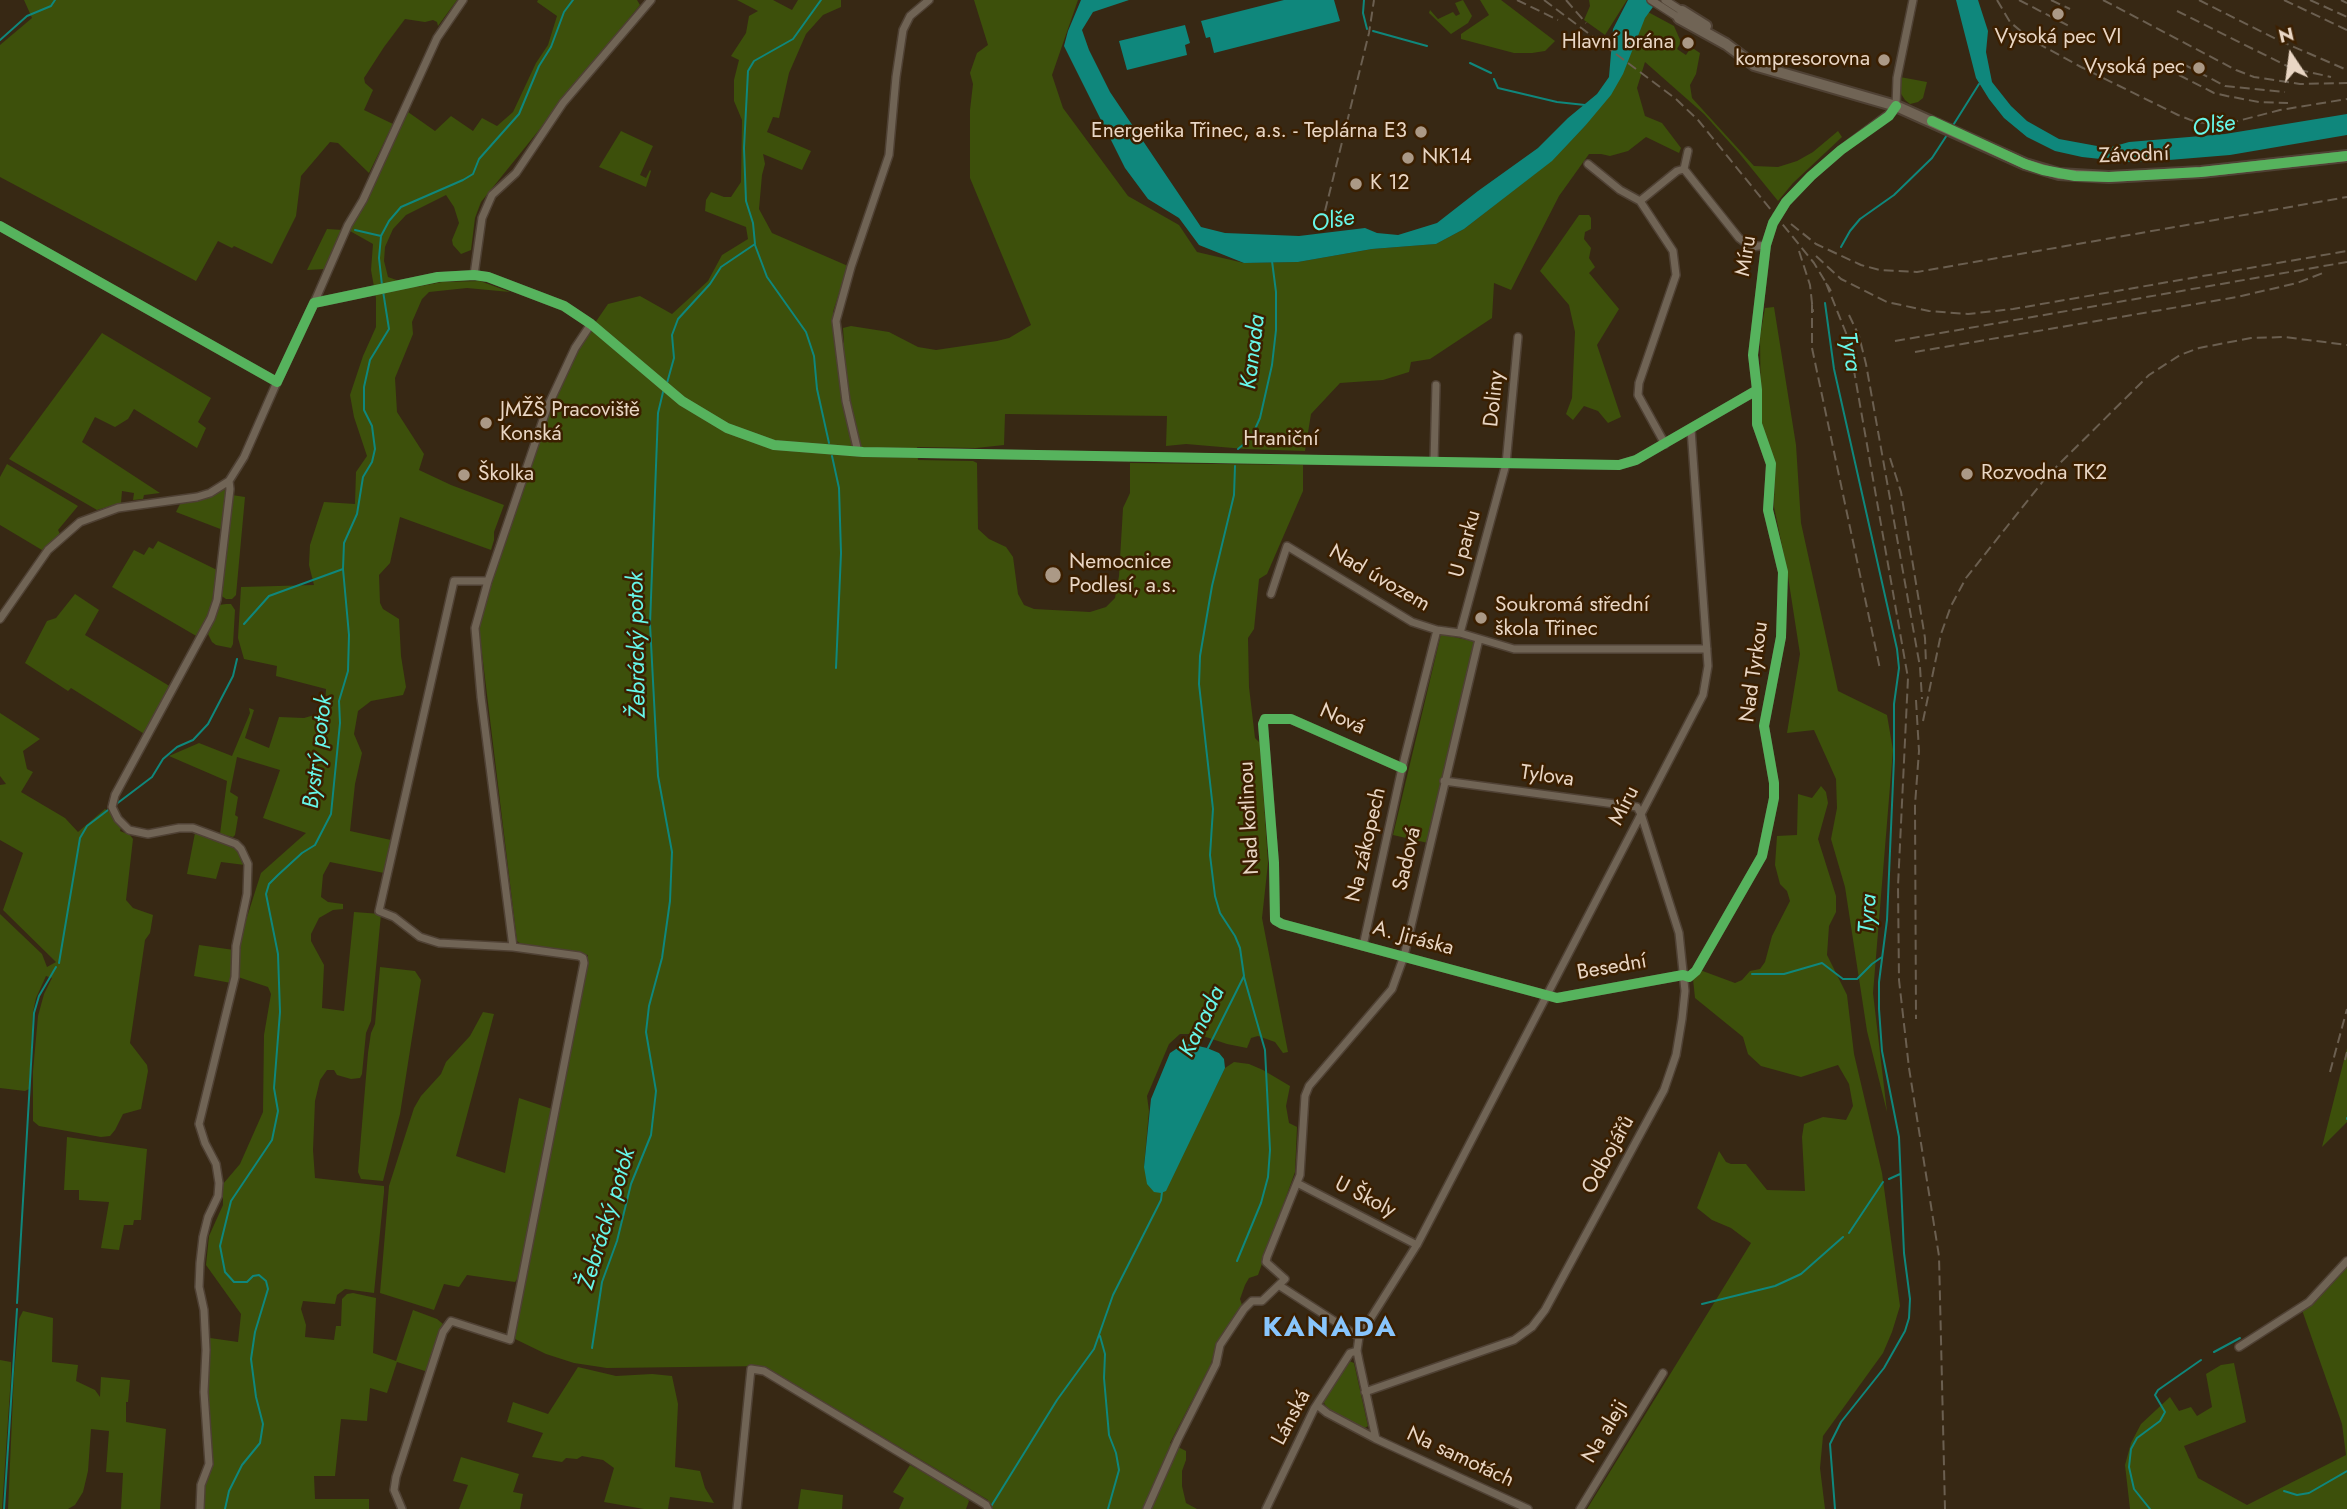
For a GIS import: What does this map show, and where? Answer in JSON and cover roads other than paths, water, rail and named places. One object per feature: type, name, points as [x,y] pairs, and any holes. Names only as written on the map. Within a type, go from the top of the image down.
[{"type":"street","points":[[0,619],[48,550],[80,522],[118,508],[197,497],[210,493],[229,481],[244,457],[348,225],[363,200],[437,38],[463,0]]},
{"type":"street","points":[[474,275],[482,218],[492,195],[516,173],[563,103],[651,0]]},
{"type":"street","points":[[860,452],[846,401],[836,321],[850,267],[889,155],[903,30],[909,16],[929,0]]},
{"type":"street","points":[[1651,0],[1681,14]]},
{"type":"street","points":[[1665,0],[1681,14]]},
{"type":"street","points":[[1896,106],[1896,78],[1913,0]]},
{"type":"street","name":"Závodní","points":[[1681,14],[1755,65],[1896,106],[2043,170],[2075,176],[2109,177],[2201,172],[2347,156]]},
{"type":"street","name":"Míru","points":[[1757,390],[1753,355],[1766,245],[1773,223],[1786,202],[1811,176],[1841,150],[1889,116],[1896,106]]},
{"type":"street","points":[[1688,151],[1687,171],[1739,237],[1751,247],[1766,245]]},
{"type":"street","points":[[1588,164],[1620,190],[1640,201],[1673,251],[1676,275],[1639,383],[1638,395],[1665,444]]},
{"type":"street","points":[[1640,201],[1669,177],[1687,171]]},
{"type":"street","points":[[0,226],[277,382]]},
{"type":"street","name":"Hraniční","points":[[314,303],[448,276],[488,277],[551,300],[591,324],[682,401],[727,428],[774,445],[860,452],[1619,465],[1636,460],[1691,429]]},
{"type":"street","points":[[513,947],[481,697],[475,628],[488,581],[547,408],[575,348],[591,324]]},
{"type":"street","name":"Doliny","points":[[1506,464],[1518,337]]},
{"type":"street","points":[[1434,462],[1436,385]]},
{"type":"street","points":[[1691,429],[1757,390]]},
{"type":"street","name":"Nad Tyrkou","points":[[1683,975],[1689,977],[1696,971],[1762,856],[1774,798],[1764,726],[1781,637],[1783,572],[1769,510],[1771,464],[1757,424],[1757,390]]},
{"type":"street","name":"Míru","points":[[1357,1351],[1359,1338],[1417,1245],[1703,695],[1708,666],[1691,429]]},
{"type":"street","name":"U parku","points":[[1460,633],[1506,464]]},
{"type":"street","points":[[200,1509],[201,1485],[209,1464],[200,1263],[203,1237],[208,1217],[218,1196],[219,1183],[216,1164],[201,1133],[200,1124],[235,977],[238,938],[247,894],[248,864],[242,849],[236,844],[193,828],[148,834],[129,831],[117,819],[112,807],[115,795],[211,618],[217,600],[229,481]]},
{"type":"street","name":"Nad úvozem","points":[[1271,594],[1287,546],[1412,622],[1514,649],[1707,649]]},
{"type":"street","points":[[402,1509],[394,1490],[396,1477],[443,1332],[451,1321],[510,1340],[584,963],[579,956],[513,947],[439,943],[420,937],[394,917],[379,911],[454,581],[488,581]]},
{"type":"street","name":"Na zákopech","points":[[1363,946],[1402,768],[1437,630]]},
{"type":"street","name":"Sadová","points":[[1280,1286],[1285,1279],[1266,1262],[1297,1183],[1305,1096],[1309,1086],[1392,989],[1404,956],[1479,639]]},
{"type":"street","name":"Nová","points":[[1265,719],[1291,719],[1402,768]]},
{"type":"street","name":"Nad kotlinou","points":[[1265,719],[1263,724],[1274,863],[1273,916]]},
{"type":"street","name":"Tylova","points":[[1444,781],[1637,807],[1641,814]]},
{"type":"street","name":"Odbojářů","points":[[1365,1392],[1514,1340],[1532,1327],[1563,1278],[1664,1090],[1675,1055],[1685,991],[1679,933],[1641,814]]},
{"type":"street","name":"A. Jiráska","points":[[1273,916],[1282,923],[1547,995]]},
{"type":"street","name":"Besední","points":[[1547,995],[1557,998],[1683,975]]},
{"type":"street","name":"U Školy","points":[[1297,1183],[1417,1245]]},
{"type":"street","points":[[2239,1347],[2309,1301],[2347,1261]]},
{"type":"street","points":[[1147,1509],[1216,1364],[1220,1345],[1252,1301],[1262,1301],[1280,1286],[1359,1338]]},
{"type":"street","name":"Na samotách","points":[[1357,1351],[1376,1439]]},
{"type":"street","name":"Lánská","points":[[1266,1509],[1317,1405],[1350,1353],[1357,1351]]},
{"type":"street","points":[[737,1509],[751,1369],[764,1371],[978,1500],[988,1509]]},
{"type":"street","name":"Na aleji","points":[[1580,1509],[1662,1373]]},
{"type":"street","name":"Na samotách","points":[[1317,1405],[1376,1439],[1528,1509]]},
{"type":"water","points":[[1081,0],[1129,0],[1093,12],[1082,30],[1110,92],[1201,227],[1225,233],[1299,236],[1365,228],[1377,233],[1398,235],[1437,223],[1538,148],[1597,94],[1609,77],[1613,29],[1628,0],[1658,0],[1645,18],[1623,74],[1611,95],[1585,126],[1552,161],[1464,229],[1436,244],[1372,249],[1298,262],[1244,263],[1199,245],[1179,218],[1148,199],[1125,168],[1064,46]]},
{"type":"water","points":[[1284,0],[1334,0],[1340,21],[1214,53],[1210,37],[1206,38],[1201,21]]},
{"type":"water","points":[[1956,0],[1978,0],[1988,31],[1986,52],[1992,82],[2027,121],[2059,139],[2108,148],[2129,142],[2225,134],[2347,114],[2347,135],[2230,155],[2169,160],[2128,162],[2055,151],[2027,137],[2004,118],[1989,99],[1976,78]]},
{"type":"water","points":[[1185,25],[1190,43],[1185,45],[1187,55],[1127,70],[1119,41]]},
{"type":"water","points":[[1189,1044],[1219,1053],[1224,1059],[1225,1068],[1166,1191],[1154,1192],[1147,1184],[1144,1167],[1151,1099],[1170,1053]]},
{"type":"waterway","points":[[0,40],[27,16],[51,6],[55,0]]},
{"type":"waterway","name":"Bystrý potok","points":[[382,285],[379,258],[381,236],[389,221],[401,207],[473,174],[479,159],[519,114],[539,66],[551,47],[564,12],[573,0]]},
{"type":"waterway","name":"Žebrácký potok","points":[[667,383],[674,358],[672,335],[678,319],[710,284],[721,267],[755,244],[753,223],[746,201],[744,148],[748,71],[754,61],[793,39],[821,0]]},
{"type":"waterway","points":[[1364,0],[1363,13],[1367,29]]},
{"type":"waterway","points":[[1373,31],[1427,46]]},
{"type":"waterway","points":[[1470,63],[1491,73]]},
{"type":"waterway","points":[[1494,79],[1498,88],[1557,102],[1585,105]]},
{"type":"waterway","name":"Tyra","points":[[1952,127],[1979,84]]},
{"type":"waterway","name":"Tyra","points":[[1841,247],[1860,219],[1894,195],[1932,158],[1947,135]]},
{"type":"waterway","points":[[355,230],[381,236]]},
{"type":"waterway","points":[[755,245],[767,277],[806,332],[814,356],[817,389],[829,443]]},
{"type":"waterway","name":"Kanada","points":[[1238,449],[1251,438],[1260,418],[1272,365],[1276,330],[1276,292],[1272,261]]},
{"type":"waterway","name":"Bystrý potok","points":[[225,1509],[229,1491],[242,1465],[260,1443],[263,1424],[251,1359],[255,1332],[268,1289],[266,1281],[259,1275],[253,1276],[247,1282],[234,1282],[225,1272],[220,1246],[231,1201],[272,1140],[278,1111],[274,1088],[280,1012],[278,954],[266,894],[269,884],[302,853],[315,845],[331,814],[340,723],[339,701],[348,671],[349,635],[343,569],[344,543],[357,514],[363,477],[372,462],[375,449],[372,426],[364,410],[364,387],[370,360],[389,329],[383,291]]},
{"type":"waterway","name":"Tyra","points":[[1825,303],[1834,369],[1899,668],[1894,704],[1887,920],[1879,982],[1879,1009],[1882,1051],[1899,1137],[1904,1253],[1910,1299],[1905,1331],[1884,1368],[1841,1422],[1830,1444],[1835,1509]]},
{"type":"waterway","name":"Žebrácký potok","points":[[592,1348],[602,1282],[617,1241],[631,1184],[651,1135],[656,1091],[646,1032],[649,1006],[662,958],[670,901],[672,852],[658,776],[650,624],[658,413],[664,388]]},
{"type":"waterway","points":[[832,456],[839,488],[841,553],[836,668]]},
{"type":"waterway","name":"Kanada","points":[[1208,1048],[1244,976],[1240,948],[1220,913],[1215,896],[1210,855],[1213,809],[1199,684],[1200,656],[1212,586],[1234,495],[1235,466]]},
{"type":"waterway","points":[[244,624],[269,596],[343,569]]},
{"type":"waterway","points":[[115,805],[152,777],[163,759],[177,747],[193,740],[208,724],[233,676],[237,659]]},
{"type":"waterway","points":[[59,963],[80,838],[87,826],[108,810]]},
{"type":"waterway","points":[[1752,974],[1784,974],[1822,963],[1843,979],[1857,979],[1882,957]]},
{"type":"waterway","points":[[17,1303],[34,1013],[39,996],[56,967]]},
{"type":"waterway","points":[[1237,1261],[1261,1203],[1268,1177],[1270,1150],[1265,1050],[1244,977]]},
{"type":"waterway","points":[[1889,1179],[1900,1174]]},
{"type":"waterway","points":[[1849,1233],[1883,1182]]},
{"type":"waterway","name":"Kanada","points":[[990,1508],[1057,1400],[1094,1349],[1113,1295],[1161,1200],[1162,1192]]},
{"type":"waterway","points":[[1702,1304],[1775,1286],[1801,1274],[1843,1237]]},
{"type":"waterway","points":[[4,1509],[17,1309]]},
{"type":"waterway","points":[[1100,1336],[1105,1354],[1104,1378],[1109,1435],[1119,1470],[1108,1509]]},
{"type":"waterway","points":[[2214,1352],[2240,1338]]},
{"type":"waterway","points":[[2150,1509],[2134,1489],[2129,1467],[2131,1449],[2137,1438],[2160,1421],[2165,1412],[2155,1395],[2158,1390],[2201,1360]]},
{"type":"waterway","points":[[2284,1491],[2297,1495],[2309,1493],[2347,1471]]},
{"type":"railway","points":[[1325,211],[1369,33],[1374,0]]},
{"type":"railway","points":[[1517,0],[1558,20]]},
{"type":"railway","points":[[1544,0],[1676,99],[1698,120],[1814,263],[1831,291]]},
{"type":"railway","points":[[1566,0],[1586,23]]},
{"type":"railway","points":[[1997,0],[2010,22],[2030,39],[2081,67],[2196,122],[2230,123],[2280,110],[2347,99]]},
{"type":"railway","points":[[2019,0],[2069,26]]},
{"type":"railway","points":[[2051,0],[2070,9]]},
{"type":"railway","points":[[2103,0],[2254,77],[2300,84],[2347,83]]},
{"type":"railway","points":[[2199,0],[2278,40],[2347,70]]},
{"type":"railway","points":[[2284,0],[2347,30]]},
{"type":"railway","points":[[2310,0],[2347,17]]},
{"type":"railway","points":[[2341,0],[2347,3]]},
{"type":"railway","points":[[2177,11],[2291,68],[2331,77]]},
{"type":"railway","points":[[2185,65],[2225,86],[2285,92]]},
{"type":"railway","points":[[2179,75],[2214,93],[2259,102],[2288,103]]},
{"type":"railway","points":[[1791,224],[1816,244],[1861,265],[1880,270],[1917,272],[2347,197]]},
{"type":"railway","points":[[1799,251],[1810,285],[1813,312]]},
{"type":"railway","points":[[1816,256],[1841,279],[1887,302],[1929,311],[1968,314],[2013,309],[2347,251]]},
{"type":"railway","points":[[1895,341],[2347,262]]},
{"type":"railway","points":[[1915,352],[2237,297],[2297,283],[2323,273]]},
{"type":"railway","points":[[1826,283],[1846,333],[1853,365],[1908,678],[1898,886],[1899,980],[1909,1068],[1939,1256],[1945,1509]]},
{"type":"railway","points":[[1812,303],[1812,348],[1880,669]]},
{"type":"railway","points":[[1849,315],[1859,336],[1866,364],[1920,667],[1922,699]]},
{"type":"railway","points":[[1923,721],[1941,634],[1951,606],[1966,578],[2048,475],[2149,375],[2180,355],[2199,348],[2251,338],[2285,337],[2347,345]]},
{"type":"railway","points":[[1890,458],[1901,492],[1925,638],[1926,664]]},
{"type":"railway","points":[[1916,700],[1919,751],[1915,805],[1916,1019]]},
{"type":"railway","points":[[2330,1072],[2347,1009]]},
{"type":"railway","points":[[2345,1060],[2347,1052]]},
{"type":"place","name":"Vysoká pec VI","points":[[2058,14]]},
{"type":"place","name":"Hlavní brána","points":[[1688,43]]},
{"type":"place","name":"kompresorovna","points":[[1884,60]]},
{"type":"place","name":"Vysoká pec","points":[[2199,68]]},
{"type":"place","name":"Energetika Třinec, a.s. - Teplárna E3","points":[[1421,132]]},
{"type":"place","name":"NK14","points":[[1408,158]]},
{"type":"place","name":"K 12","points":[[1356,184]]},
{"type":"place","name":"JMŽŠ Pracoviště Konská","points":[[486,423]]},
{"type":"place","name":"Rozvodna TK2","points":[[1967,474]]},
{"type":"place","name":"Školka","points":[[464,475]]},
{"type":"place","name":"Nemocnice Podlesí, a.s.","points":[[1053,575]]},
{"type":"place","name":"Soukromá střední škola Třinec","points":[[1481,618]]},
{"type":"district","name":"KANADA","points":[[1330,1329]]},
{"type":"water label","name":"Olše","points":[[2214,127]]},
{"type":"water label","name":"Olše","points":[[1333,222]]}]
